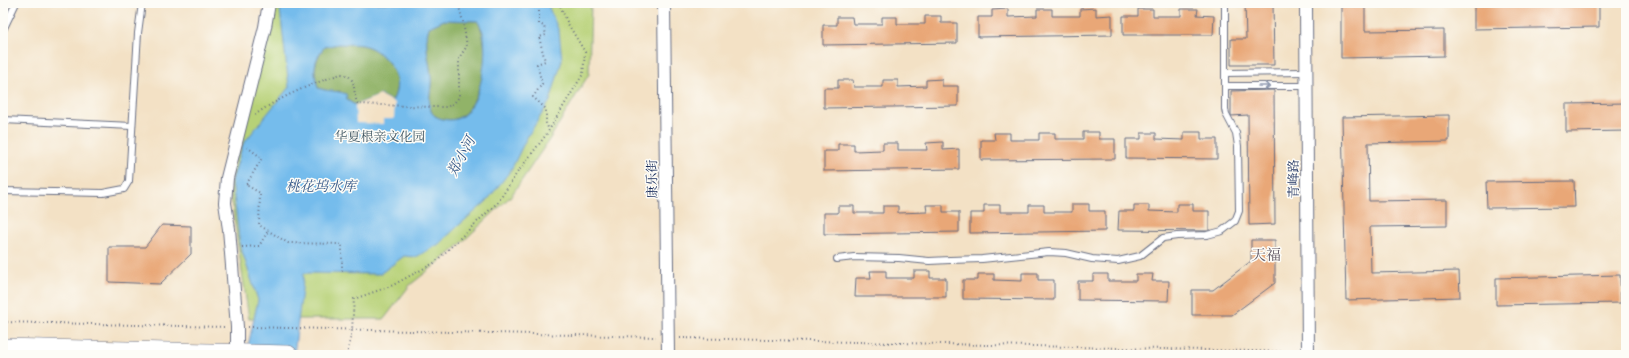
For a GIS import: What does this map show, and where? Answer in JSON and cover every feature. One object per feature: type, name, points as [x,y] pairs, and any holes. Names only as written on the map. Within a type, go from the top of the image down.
[{"type":"main road","points":[[3,348],[288,355]]},
{"type":"street","points":[[239,354],[240,327],[225,203],[227,178],[265,27],[269,3]]},
{"type":"street","name":"康乐街","points":[[664,3],[668,355]]},
{"type":"street","name":"青峰路","points":[[1306,3],[1308,354]]},
{"type":"lane","points":[[3,30],[16,3]]},
{"type":"lane","points":[[3,191],[103,193],[124,188],[129,181],[138,33],[142,3]]},
{"type":"lane","points":[[838,258],[899,258],[929,261],[982,259],[1049,252],[1066,253],[1092,259],[1118,261],[1140,256],[1163,238],[1207,235],[1222,231],[1236,222],[1239,211],[1238,146],[1236,133],[1226,114],[1224,3]]},
{"type":"lane","points":[[1225,73],[1306,72]]},
{"type":"lane","points":[[1225,86],[1306,86]]},
{"type":"lane","points":[[3,120],[132,126]]},
{"type":"path","points":[[254,116],[263,109],[284,98],[341,74],[347,74],[351,77],[358,104],[447,107],[454,103],[459,97],[460,58],[467,46],[458,3]]},
{"type":"path","points":[[539,3],[539,24],[544,26],[546,35],[539,36],[545,61],[537,64],[542,84],[533,97],[546,109],[546,123],[549,130]]},
{"type":"path","points":[[347,355],[352,330],[354,299],[391,286],[434,262],[498,202],[517,173],[549,130],[583,74],[586,52],[568,24],[559,3]]},
{"type":"path","points":[[242,143],[262,158],[246,185],[260,193],[259,225],[288,243],[342,244],[342,273]]},
{"type":"path","points":[[230,247],[258,246],[268,231]]},
{"type":"path","points":[[3,322],[668,337],[1308,354],[1415,355]]},
{"type":"green space","name":"桃花坞水库","points":[[274,3],[591,3],[589,74],[549,140],[511,196],[454,250],[410,285],[384,319],[249,319],[229,185]]},
{"type":"green space","points":[[444,20],[478,21],[482,32],[485,54],[482,77],[475,98],[464,114],[451,120],[441,119],[434,115],[431,111],[429,103],[431,78],[427,34],[429,27]]},
{"type":"green space","points":[[338,44],[363,45],[379,53],[386,60],[395,75],[397,84],[396,93],[392,101],[355,105],[347,100],[340,91],[332,92],[318,88],[315,77],[315,67],[318,57],[324,47]]},
{"type":"water","name":"桃花坞水库","points":[[281,3],[549,3],[549,8],[559,31],[562,60],[550,101],[526,139],[511,170],[486,202],[439,244],[416,257],[404,256],[380,274],[304,273],[294,355],[246,355],[258,300],[240,245],[232,181],[243,144],[289,87],[280,9]],"holes":[[[444,20],[478,21],[483,32],[485,43],[483,73],[479,88],[466,113],[456,119],[443,119],[438,117],[432,113],[430,107],[431,78],[427,34],[429,27]],[[338,44],[363,45],[379,53],[386,60],[395,75],[397,84],[396,93],[392,101],[380,95],[355,105],[347,100],[346,94],[318,88],[315,76],[315,66],[318,57],[324,47]]]},
{"type":"pier","points":[[380,95],[395,103],[394,119],[383,119],[383,124],[356,123],[355,105]]},
{"type":"building","points":[[1245,3],[1273,3],[1274,65],[1231,65],[1231,39],[1246,39]]},
{"type":"building","points":[[1341,3],[1365,3],[1365,31],[1444,30],[1444,56],[1341,58]]},
{"type":"building","points":[[1474,3],[1599,3],[1599,27],[1474,29]]},
{"type":"building","points":[[1096,8],[1096,16],[1112,15],[1112,35],[978,37],[978,17],[992,17],[992,10],[1008,9],[1008,17],[1037,16],[1037,9],[1052,9],[1052,16],[1080,16],[1080,9]]},
{"type":"building","points":[[1138,9],[1153,9],[1153,16],[1181,16],[1181,9],[1198,9],[1197,15],[1214,16],[1213,35],[1123,35],[1123,16],[1138,16]]},
{"type":"building","points":[[925,16],[941,16],[941,23],[957,23],[957,43],[823,45],[823,25],[837,25],[837,17],[852,17],[853,24],[882,24],[882,17],[897,17],[897,24],[925,24]]},
{"type":"building","points":[[942,79],[942,86],[958,86],[958,106],[824,108],[824,88],[838,88],[838,80],[853,80],[854,87],[883,87],[883,80],[898,80],[898,87],[926,86],[926,80]]},
{"type":"building","points":[[1274,90],[1275,224],[1249,225],[1248,115],[1231,116],[1231,91]]},
{"type":"building","points":[[1626,103],[1626,131],[1566,132],[1566,104]]},
{"type":"building","points":[[1449,115],[1449,141],[1368,143],[1369,201],[1447,200],[1447,226],[1370,227],[1371,273],[1459,271],[1460,297],[1346,300],[1342,117]]},
{"type":"building","points":[[1083,132],[1099,132],[1099,139],[1115,139],[1115,159],[981,160],[981,140],[995,140],[994,133],[1010,133],[1010,140],[1039,140],[1039,133],[1055,133],[1055,139],[1083,139]]},
{"type":"building","points":[[1184,132],[1201,132],[1201,139],[1217,139],[1217,159],[1126,158],[1126,139],[1141,139],[1141,133],[1156,133],[1156,139],[1184,140]]},
{"type":"building","points":[[943,142],[943,150],[959,149],[959,169],[824,171],[824,151],[838,151],[838,144],[854,144],[854,151],[883,150],[883,143],[898,143],[898,150],[927,150],[926,143]]},
{"type":"building","points":[[1574,181],[1575,207],[1487,208],[1486,182]]},
{"type":"building","points":[[1072,204],[1089,204],[1089,211],[1105,211],[1105,231],[970,233],[970,213],[984,213],[984,205],[1000,205],[1000,212],[1029,212],[1029,205],[1044,205],[1044,212],[1072,212]]},
{"type":"building","points":[[1177,204],[1193,204],[1193,211],[1209,211],[1209,231],[1118,230],[1119,211],[1134,211],[1134,205],[1149,205],[1149,211],[1177,212]]},
{"type":"building","points":[[926,205],[943,205],[943,212],[959,212],[959,232],[824,234],[824,213],[838,213],[838,206],[854,206],[854,213],[883,213],[883,206],[898,206],[898,213],[927,212]]},
{"type":"building","points":[[162,225],[191,226],[191,254],[160,284],[109,282],[109,247],[145,247]]},
{"type":"building","points":[[1251,240],[1275,240],[1275,283],[1232,315],[1192,315],[1192,290],[1213,290],[1251,261]]},
{"type":"building","points":[[870,271],[886,271],[886,278],[914,278],[914,271],[930,271],[930,278],[946,278],[946,297],[855,297],[856,278],[871,278]]},
{"type":"building","points":[[1022,273],[1038,273],[1038,280],[1054,280],[1054,300],[963,299],[963,280],[978,280],[978,274],[994,274],[994,280],[1022,281]]},
{"type":"building","points":[[1093,274],[1108,274],[1108,281],[1136,281],[1136,274],[1153,274],[1152,281],[1169,281],[1168,301],[1078,300],[1078,281],[1093,281]]},
{"type":"building","points":[[1620,275],[1621,303],[1496,305],[1496,278]]},
{"type":"district","name":"天福","points":[[1266,254]]},
{"type":"park label","name":"华夏根亲文化园","points":[[380,136]]},
{"type":"water label","name":"郑小河","points":[[461,156]]}]
